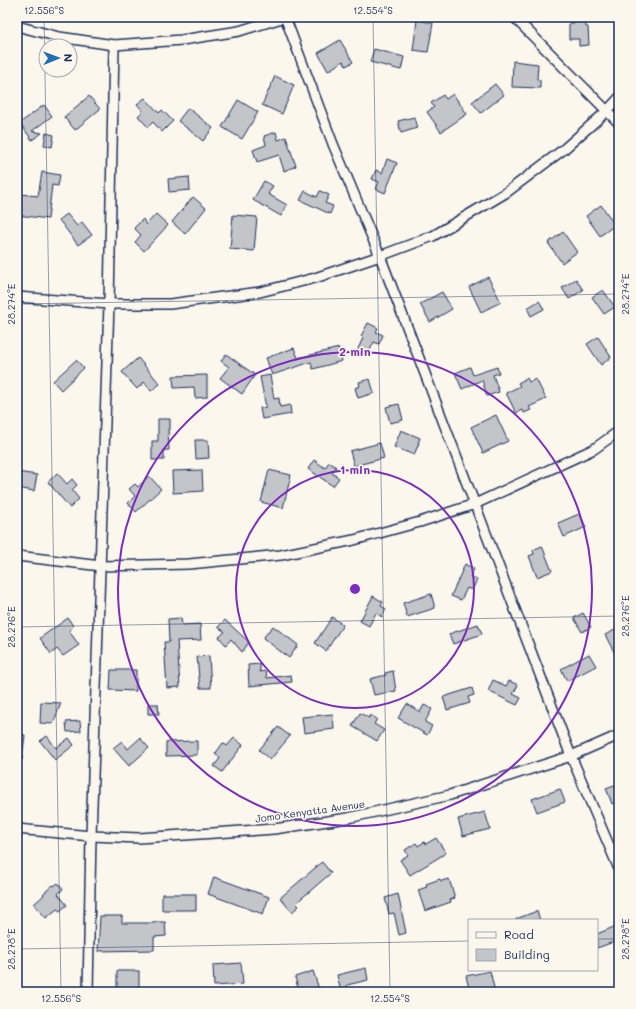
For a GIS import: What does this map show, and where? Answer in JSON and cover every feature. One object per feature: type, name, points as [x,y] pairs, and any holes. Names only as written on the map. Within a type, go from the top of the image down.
[{"type":"street","points":[[17,26],[59,37],[114,45],[182,40],[239,31],[285,17],[333,144],[380,256],[571,756],[618,865]]},
{"type":"street","points":[[514,17],[619,123]]},
{"type":"street","points":[[88,992],[91,836],[109,304],[114,45]]},
{"type":"street","points":[[17,297],[109,304],[170,304],[260,292],[315,278],[433,236],[507,192],[564,149],[608,111],[619,98]]},
{"type":"street","points":[[17,556],[101,566],[189,564],[281,555],[354,540],[420,522],[475,504],[594,449],[619,431]]},
{"type":"street","name":"Jomo Kenyatta Avenue","points":[[17,828],[91,836],[139,838],[274,829],[348,818],[450,795],[571,756],[619,735]]},
{"type":"building","points":[[575,17],[585,17],[586,27],[588,27],[589,45],[579,46],[579,39],[569,39],[569,23],[575,23]]},
{"type":"building","points":[[417,20],[433,23],[428,52],[413,50]]},
{"type":"building","points":[[340,40],[353,62],[346,66],[343,61],[328,71],[318,53]]},
{"type":"building","points":[[374,49],[404,57],[401,70],[370,62]]},
{"type":"building","points":[[513,61],[538,64],[537,79],[540,80],[540,88],[512,87]]},
{"type":"building","points":[[275,76],[294,85],[282,114],[262,105]]},
{"type":"building","points":[[495,84],[504,95],[481,113],[472,102]]},
{"type":"building","points":[[453,94],[467,114],[441,132],[427,112],[434,107],[431,103],[443,95],[446,99]]},
{"type":"building","points":[[89,96],[100,109],[75,130],[64,117]]},
{"type":"building","points":[[145,98],[159,113],[162,110],[173,121],[162,132],[153,122],[148,127],[138,116],[143,111],[137,104]]},
{"type":"building","points":[[238,100],[258,112],[242,139],[222,127]]},
{"type":"building","points":[[44,105],[52,116],[32,131],[42,133],[32,140],[20,123]]},
{"type":"building","points":[[188,108],[213,128],[203,141],[178,121]]},
{"type":"building","points":[[414,117],[417,128],[401,133],[398,121]]},
{"type":"building","points":[[276,132],[278,140],[286,137],[296,166],[284,171],[279,155],[257,162],[253,150],[266,145],[264,136]]},
{"type":"building","points":[[46,133],[54,135],[52,147],[44,145]]},
{"type":"building","points":[[387,159],[397,163],[385,193],[376,189],[379,182],[372,179],[376,170],[382,173]]},
{"type":"building","points":[[42,172],[60,175],[58,186],[52,185],[48,219],[17,215],[20,194],[38,196]]},
{"type":"building","points":[[189,177],[190,190],[169,192],[168,179]]},
{"type":"building","points":[[264,181],[273,186],[268,194],[287,205],[281,216],[253,200]]},
{"type":"building","points":[[305,191],[317,197],[320,191],[329,195],[325,203],[333,206],[330,214],[300,200]]},
{"type":"building","points":[[193,197],[206,208],[185,234],[172,222]]},
{"type":"building","points":[[601,205],[615,225],[600,236],[586,216]]},
{"type":"building","points":[[67,214],[77,226],[82,222],[92,235],[78,245],[59,220]]},
{"type":"building","points":[[156,214],[168,225],[144,251],[135,242],[141,235],[134,228],[143,219],[146,225]]},
{"type":"building","points":[[233,215],[257,217],[254,251],[230,249]]},
{"type":"building","points":[[563,232],[577,252],[562,263],[548,243]]},
{"type":"building","points":[[488,277],[501,302],[481,312],[469,287]]},
{"type":"building","points":[[576,279],[583,290],[569,299],[562,288]]},
{"type":"building","points":[[603,290],[615,307],[604,314],[592,297]]},
{"type":"building","points":[[442,292],[452,309],[430,322],[420,304]]},
{"type":"building","points":[[539,301],[544,309],[531,316],[527,308]]},
{"type":"building","points":[[368,323],[378,328],[376,332],[383,335],[379,344],[374,342],[367,356],[357,351],[363,338],[361,336]]},
{"type":"building","points":[[598,337],[611,357],[601,365],[587,344]]},
{"type":"building","points":[[294,348],[298,358],[339,348],[342,361],[313,369],[311,362],[272,375],[266,358]]},
{"type":"building","points":[[226,354],[255,375],[242,394],[220,378],[229,367],[221,361]]},
{"type":"building","points":[[138,358],[160,384],[151,391],[144,382],[137,389],[122,372]]},
{"type":"building","points":[[76,360],[84,368],[61,390],[53,381]]},
{"type":"building","points":[[470,367],[473,375],[497,367],[499,373],[493,375],[499,392],[487,396],[482,380],[462,389],[455,373]]},
{"type":"building","points":[[207,375],[207,397],[195,398],[194,387],[174,388],[173,376]]},
{"type":"building","points":[[270,375],[274,399],[279,398],[280,407],[290,405],[291,414],[262,419],[260,408],[266,407],[260,377]]},
{"type":"building","points":[[527,378],[529,382],[536,379],[546,399],[529,407],[531,410],[524,413],[522,410],[516,413],[506,393],[520,386],[518,383]]},
{"type":"building","points":[[370,379],[374,393],[358,398],[355,388],[360,386],[359,382]]},
{"type":"building","points":[[399,404],[403,420],[390,423],[386,407]]},
{"type":"building","points":[[496,415],[508,441],[483,453],[471,427]]},
{"type":"building","points":[[158,419],[170,419],[170,429],[168,429],[169,450],[164,450],[164,460],[152,460],[152,441],[158,441]]},
{"type":"building","points":[[401,430],[420,438],[414,455],[394,447]]},
{"type":"building","points":[[195,440],[208,440],[209,458],[196,459]]},
{"type":"building","points":[[380,443],[384,458],[354,466],[350,451]]},
{"type":"building","points":[[314,460],[325,468],[329,462],[336,467],[332,473],[339,478],[333,486],[308,469]]},
{"type":"building","points":[[202,470],[203,491],[173,493],[172,471]]},
{"type":"building","points":[[269,470],[291,475],[283,508],[261,502]]},
{"type":"building","points":[[17,472],[37,475],[34,491],[17,488]]},
{"type":"building","points":[[57,473],[67,484],[72,479],[77,485],[72,490],[79,499],[70,508],[48,482]]},
{"type":"building","points":[[149,476],[161,489],[136,512],[128,503],[135,496],[129,489],[135,484],[138,487]]},
{"type":"building","points":[[579,514],[586,527],[564,537],[558,523]]},
{"type":"building","points":[[542,546],[552,571],[537,577],[529,556],[534,554],[533,550]]},
{"type":"building","points":[[465,564],[474,569],[470,577],[477,580],[472,590],[467,588],[461,600],[451,596]]},
{"type":"building","points":[[431,594],[435,608],[407,617],[403,603]]},
{"type":"building","points":[[373,596],[383,602],[381,606],[386,609],[382,617],[376,613],[369,626],[360,621]]},
{"type":"building","points":[[583,613],[591,627],[582,632],[574,618]]},
{"type":"building","points":[[332,617],[343,625],[326,651],[315,643]]},
{"type":"building","points":[[68,618],[73,626],[69,631],[79,645],[63,656],[57,649],[51,654],[40,638]]},
{"type":"building","points":[[181,618],[182,625],[200,624],[201,640],[177,641],[180,687],[167,688],[164,642],[169,642],[168,619]]},
{"type":"building","points":[[225,620],[249,642],[242,652],[231,639],[226,645],[219,637],[225,632],[218,627]]},
{"type":"building","points":[[478,624],[482,634],[453,644],[449,634]]},
{"type":"building","points":[[273,626],[298,645],[289,658],[263,638]]},
{"type":"building","points":[[615,630],[619,638],[619,661],[605,635]]},
{"type":"building","points":[[589,654],[596,666],[567,681],[561,669]]},
{"type":"building","points":[[209,656],[211,688],[200,688],[197,657]]},
{"type":"building","points":[[260,664],[260,672],[266,671],[267,678],[291,675],[292,682],[249,686],[248,665]]},
{"type":"building","points":[[111,670],[136,670],[136,691],[110,690]]},
{"type":"building","points":[[393,671],[396,691],[374,695],[370,679],[386,675],[385,673]]},
{"type":"building","points":[[493,680],[506,686],[509,681],[518,685],[513,694],[521,698],[517,705],[488,691]]},
{"type":"building","points":[[472,688],[474,695],[468,697],[470,703],[447,710],[443,697]]},
{"type":"building","points":[[41,702],[61,703],[53,724],[40,723]]},
{"type":"building","points":[[148,704],[158,704],[159,714],[148,714]]},
{"type":"building","points":[[407,704],[420,712],[424,705],[432,709],[425,722],[432,726],[427,735],[398,718]]},
{"type":"building","points":[[360,713],[369,718],[370,715],[377,719],[374,724],[384,730],[377,741],[352,726]]},
{"type":"building","points":[[333,714],[334,729],[304,733],[302,717]]},
{"type":"building","points":[[80,721],[81,731],[67,732],[66,722]]},
{"type":"building","points":[[278,727],[290,736],[270,760],[259,750]]},
{"type":"building","points":[[17,734],[25,735],[22,760],[17,759]]},
{"type":"building","points":[[47,736],[56,748],[69,738],[74,745],[55,760],[40,741]]},
{"type":"building","points":[[140,738],[149,748],[129,766],[113,748],[122,741],[128,749]]},
{"type":"building","points":[[234,738],[243,745],[222,772],[214,766],[220,758],[215,754],[223,743],[227,746]]},
{"type":"building","points":[[197,741],[197,755],[166,756],[166,742]]},
{"type":"building","points":[[614,785],[617,792],[619,791],[619,801],[612,804],[606,788]]},
{"type":"building","points":[[560,789],[565,802],[537,812],[532,799]]},
{"type":"building","points":[[485,812],[490,829],[463,836],[458,819]]},
{"type":"building","points":[[436,838],[446,853],[410,875],[400,860],[408,855],[405,850],[416,843],[418,846],[424,842],[426,844]]},
{"type":"building","points":[[322,862],[331,873],[296,903],[299,906],[292,912],[280,898]]},
{"type":"building","points":[[214,877],[269,897],[263,914],[208,894]]},
{"type":"building","points":[[440,879],[441,881],[449,879],[455,898],[450,900],[451,902],[425,911],[418,890],[427,887],[426,884]]},
{"type":"building","points":[[58,883],[63,889],[58,894],[67,905],[60,911],[57,909],[46,918],[34,904],[53,885],[54,886]]},
{"type":"building","points":[[162,894],[196,894],[196,910],[162,910]]},
{"type":"building","points":[[398,894],[406,933],[399,935],[394,913],[389,914],[385,898]]},
{"type":"building","points":[[537,911],[540,919],[516,919]]},
{"type":"building","points":[[100,916],[122,916],[122,923],[165,922],[166,936],[154,937],[154,950],[98,951]]},
{"type":"building","points":[[616,926],[619,934],[619,940],[598,948],[598,934]]},
{"type":"building","points":[[241,963],[243,984],[214,986],[213,965]]},
{"type":"building","points":[[366,968],[368,980],[347,985],[349,990],[341,992],[337,975]]},
{"type":"building","points":[[117,971],[139,971],[139,992],[117,992]]},
{"type":"building","points":[[313,971],[320,992],[299,992],[295,977]]},
{"type":"building","points":[[490,971],[495,992],[470,992],[466,976]]}]
